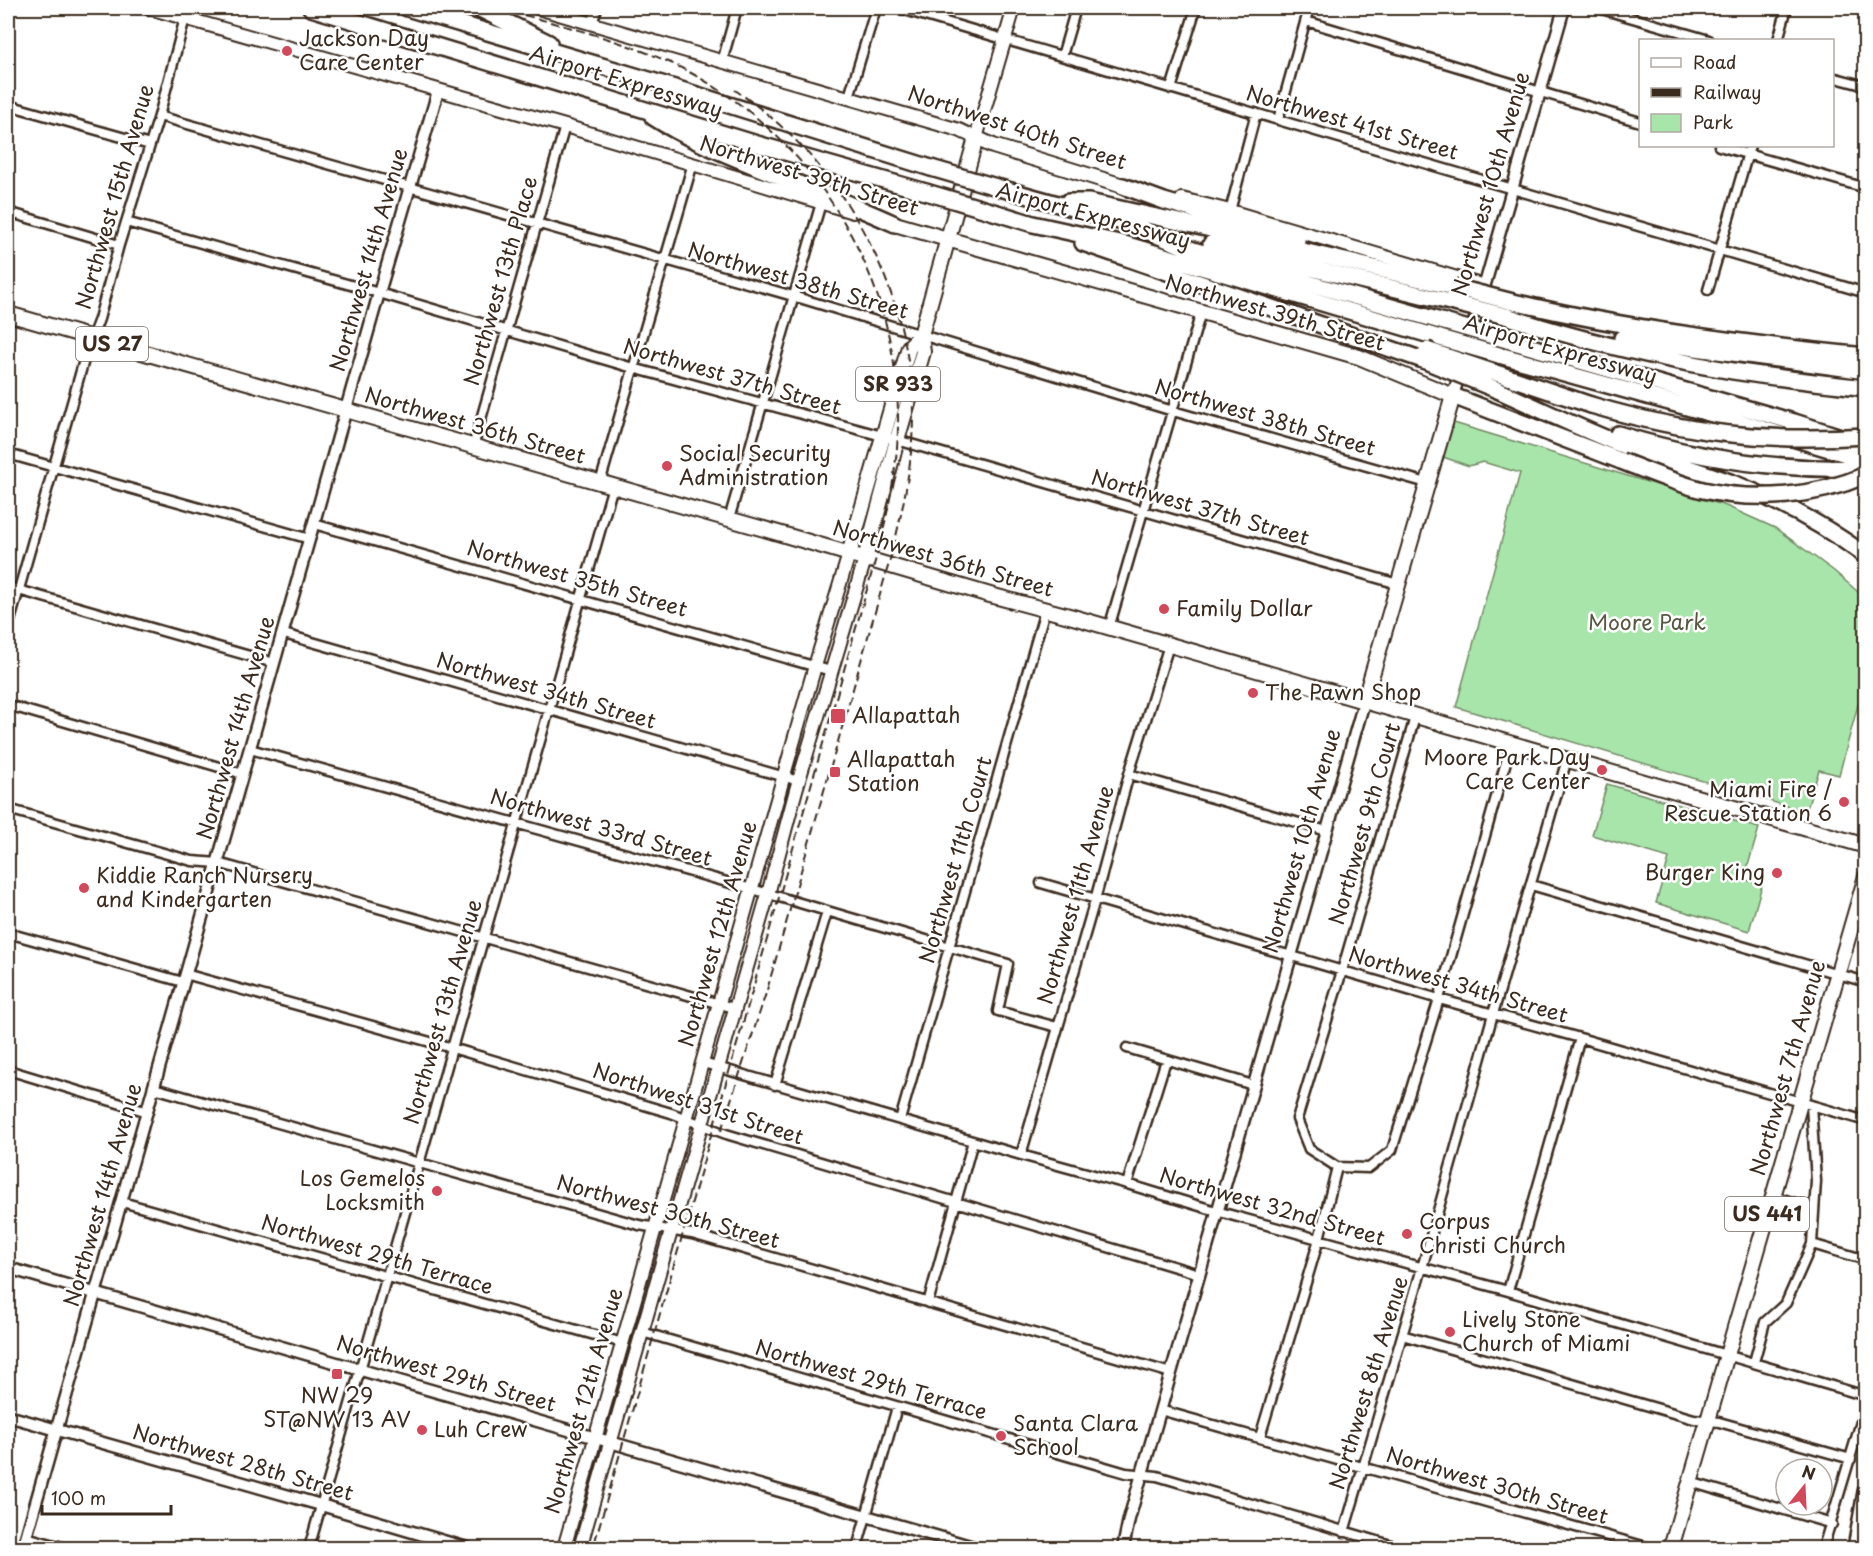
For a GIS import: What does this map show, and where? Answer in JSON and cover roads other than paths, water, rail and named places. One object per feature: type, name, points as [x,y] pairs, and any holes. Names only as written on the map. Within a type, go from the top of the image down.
[{"type":"highway","name":"Airport Expressway","points":[[311,8],[1033,224],[1124,244],[1440,338],[1716,415],[1866,460]]},
{"type":"highway","name":"Airport Expressway","points":[[407,8],[607,67],[931,168],[1130,224],[1193,250],[1774,416],[1866,445]]},
{"type":"highway","points":[[478,8],[544,41],[607,67]]},
{"type":"highway","points":[[638,107],[674,131],[726,155],[844,201],[895,224]]},
{"type":"highway","points":[[1123,186],[1164,201],[1302,241],[1417,278],[1452,295]]},
{"type":"highway","points":[[1050,203],[1089,202],[1417,278]]},
{"type":"highway","points":[[1033,224],[1120,257],[1355,337],[1425,355],[1497,382],[1667,425],[1720,434],[1787,439],[1866,436]]},
{"type":"highway","points":[[1130,224],[1452,295],[1638,341],[1866,371]]},
{"type":"highway","points":[[1507,308],[1781,347],[1866,356]]},
{"type":"highway","points":[[1507,308],[1561,333],[1672,360],[1763,375],[1866,388]]},
{"type":"highway","points":[[1497,382],[1544,410],[1618,443],[1721,479],[1772,500],[1828,530],[1866,556]]},
{"type":"highway","points":[[1453,396],[1703,490],[1756,496],[1779,496],[1813,492],[1866,476]]},
{"type":"highway","points":[[1544,410],[1622,435],[1734,461],[1796,468],[1866,468]]},
{"type":"highway","points":[[1858,1548],[1866,1492]]},
{"type":"highway","points":[[1858,1548],[1866,1532]]},
{"type":"main road","name":"Northwest 39th Street","points":[[149,8],[565,126],[821,203],[1359,357],[1453,396]]},
{"type":"main road","name":"Northwest 40th Street","points":[[538,8],[959,130],[993,146],[1123,186],[1230,211],[1484,286]]},
{"type":"main road","name":"Northwest 12th Avenue","points":[[580,1548],[799,781],[865,559],[923,352],[921,335],[1014,8]]},
{"type":"main road","name":"Northwest 36th Street","points":[[8,314],[1866,846]]},
{"type":"main road","name":"Northwest 12th Avenue","points":[[564,1548],[882,437],[909,347],[921,335]]},
{"type":"main road","name":"Northwest 10th Avenue","points":[[1364,702],[1453,396]]},
{"type":"main road","name":"Northwest 7th Avenue","points":[[1671,1548],[1773,1196],[1805,1103],[1837,973],[1864,883]]},
{"type":"main road","points":[[642,1274],[643,1295],[637,1323],[638,1330],[642,1332]]},
{"type":"main road","points":[[623,1343],[628,1355],[621,1379],[624,1395]]},
{"type":"street","points":[[592,24],[597,8]]},
{"type":"street","points":[[722,62],[737,8]]},
{"type":"street","points":[[849,97],[876,8]]},
{"type":"street","name":"Northwest 41st Street","points":[[898,8],[1866,292]]},
{"type":"street","points":[[1062,56],[1076,8]]},
{"type":"street","points":[[1172,88],[1196,8]]},
{"type":"street","points":[[1278,120],[1309,8]]},
{"type":"street","name":"Northwest 10th Avenue","points":[[1453,396],[1564,8]]},
{"type":"street","points":[[1598,8],[1706,39]]},
{"type":"street","points":[[1778,39],[1787,8]]},
{"type":"street","name":"Northwest 15th Avenue","points":[[8,628],[119,245],[159,116],[185,18]]},
{"type":"street","points":[[1306,21],[1639,121]]},
{"type":"street","points":[[1834,76],[1866,86]]},
{"type":"street","name":"Northwest 14th Avenue","points":[[22,1548],[438,91]]},
{"type":"street","points":[[8,105],[150,145]]},
{"type":"street","points":[[1230,211],[1256,113]]},
{"type":"street","name":"Northwest 38th Street","points":[[159,116],[793,296],[1173,411],[1427,483]]},
{"type":"street","name":"Northwest 13th Place","points":[[472,447],[565,126]]},
{"type":"street","points":[[1726,147],[1749,150],[1866,188]]},
{"type":"street","points":[[1708,290],[1749,150]]},
{"type":"street","name":"Northwest 13th Avenue","points":[[309,1548],[549,711],[580,599],[633,368],[693,163]]},
{"type":"street","points":[[729,519],[821,203]]},
{"type":"street","points":[[8,212],[119,245]]},
{"type":"street","name":"Northwest 37th Street","points":[[126,222],[1398,584]]},
{"type":"street","points":[[1109,628],[1201,312]]},
{"type":"street","points":[[8,454],[310,539]]},
{"type":"street","name":"Northwest 35th Street","points":[[314,524],[831,671]]},
{"type":"street","points":[[8,587],[274,663]]},
{"type":"street","name":"Northwest 11th Court","points":[[900,1120],[1045,610]]},
{"type":"street","name":"Northwest 34th Street","points":[[284,634],[799,781]]},
{"type":"street","name":"Northwest 11th Avenue","points":[[1021,1155],[1129,774],[1169,645]]},
{"type":"street","name":"Northwest 10th Avenue","points":[[1123,1548],[1216,1211],[1364,702]]},
{"type":"street","points":[[8,705],[243,774]]},
{"type":"street","name":"Northwest 9th Court","points":[[1337,1167],[1309,1149],[1297,1119],[1415,717]]},
{"type":"street","points":[[1260,1437],[1319,1239],[1337,1167],[1370,1168],[1392,1149],[1439,999],[1511,744]]},
{"type":"street","name":"Northwest 33rd Street","points":[[250,749],[752,889],[1008,964],[998,1011],[1057,1027]]},
{"type":"street","name":"Northwest 8th Avenue","points":[[1344,1532],[1567,759]]},
{"type":"street","points":[[1129,774],[1328,831]]},
{"type":"street","points":[[8,808],[192,861],[218,863],[734,1008]]},
{"type":"street","name":"Northwest 34th Street","points":[[1041,883],[1866,1121]]},
{"type":"street","points":[[1531,885],[1866,982]]},
{"type":"street","points":[[775,1085],[827,912]]},
{"type":"street","name":"Northwest 31st Street","points":[[8,933],[452,1048],[687,1119],[726,1134],[1199,1274]]},
{"type":"street","points":[[1508,1291],[1580,1038]]},
{"type":"street","points":[[1127,1048],[1253,1085]]},
{"type":"street","points":[[1127,1184],[1166,1060]]},
{"type":"street","name":"Northwest 32nd Street","points":[[703,1063],[1216,1211],[1508,1291],[1866,1396]]},
{"type":"street","points":[[8,1071],[148,1112]]},
{"type":"street","name":"Northwest 30th Street","points":[[154,1088],[628,1222],[692,1234],[1171,1373]]},
{"type":"street","points":[[1754,1362],[1765,1322],[1786,1303],[1812,1244],[1816,1180],[1812,1120],[1805,1103]]},
{"type":"street","points":[[928,1303],[973,1141]]},
{"type":"street","points":[[1773,1196],[1814,1209]]},
{"type":"street","name":"Northwest 29th Terrace","points":[[122,1202],[623,1343]]},
{"type":"street","points":[[1812,1244],[1866,1260]]},
{"type":"street","name":"Northwest 29th Street","points":[[8,1268],[977,1548]]},
{"type":"street","name":"Northwest 29th Terrace","points":[[642,1332],[1126,1473],[1157,1476],[1397,1548]]},
{"type":"street","points":[[1402,1335],[1690,1418],[1719,1422],[1851,1459]]},
{"type":"street","points":[[1823,1548],[1866,1405]]},
{"type":"street","points":[[857,1548],[897,1407]]},
{"type":"street","name":"Northwest 30th Street","points":[[1160,1410],[1650,1548]]},
{"type":"street","name":"Northwest 28th Street","points":[[8,1416],[467,1548]]},
{"type":"street","points":[[1690,1482],[1832,1524]]},
{"type":"street","points":[[26,1537],[66,1548]]},
{"type":"railway","points":[[498,8],[596,35],[668,62],[691,73],[735,101],[775,135],[810,173],[840,216],[864,262],[882,311],[894,362],[898,414],[895,464],[880,544],[593,1548]]},
{"type":"railway","points":[[721,1131],[767,990],[893,549],[907,482],[913,414],[909,366],[899,319],[884,274],[863,231],[838,190],[808,153],[773,119],[735,90]]},
{"type":"place","name":"Jackson Day Care Center","points":[[287,51]]},
{"type":"place","name":"Social Security Administration","points":[[667,466]]},
{"type":"place","name":"Family Dollar","points":[[1164,609]]},
{"type":"place","name":"The Pawn Shop","points":[[1253,693]]},
{"type":"place","name":"Allapattah","points":[[838,716]]},
{"type":"place","name":"Moore Park Day Care Center","points":[[1602,770]]},
{"type":"place","name":"Allapattah Station","points":[[835,772]]},
{"type":"place","name":"Miami Fire / Rescue Station 6","points":[[1844,802]]},
{"type":"place","name":"Burger King","points":[[1777,873]]},
{"type":"place","name":"Kiddie Ranch Nursery and Kindergarten","points":[[84,888]]},
{"type":"place","name":"Los Gemelos Locksmith","points":[[437,1191]]},
{"type":"place","name":"Corpus Christi Church","points":[[1407,1234]]},
{"type":"place","name":"Lively Stone Church of Miami","points":[[1450,1332]]},
{"type":"place","name":"NW 29 ST@NW 13 AV","points":[[337,1374]]},
{"type":"place","name":"Luh Crew","points":[[422,1430]]},
{"type":"place","name":"Santa Clara School","points":[[1001,1436]]},
{"type":"park label","name":"Moore Park","points":[[1647,623]]}]
